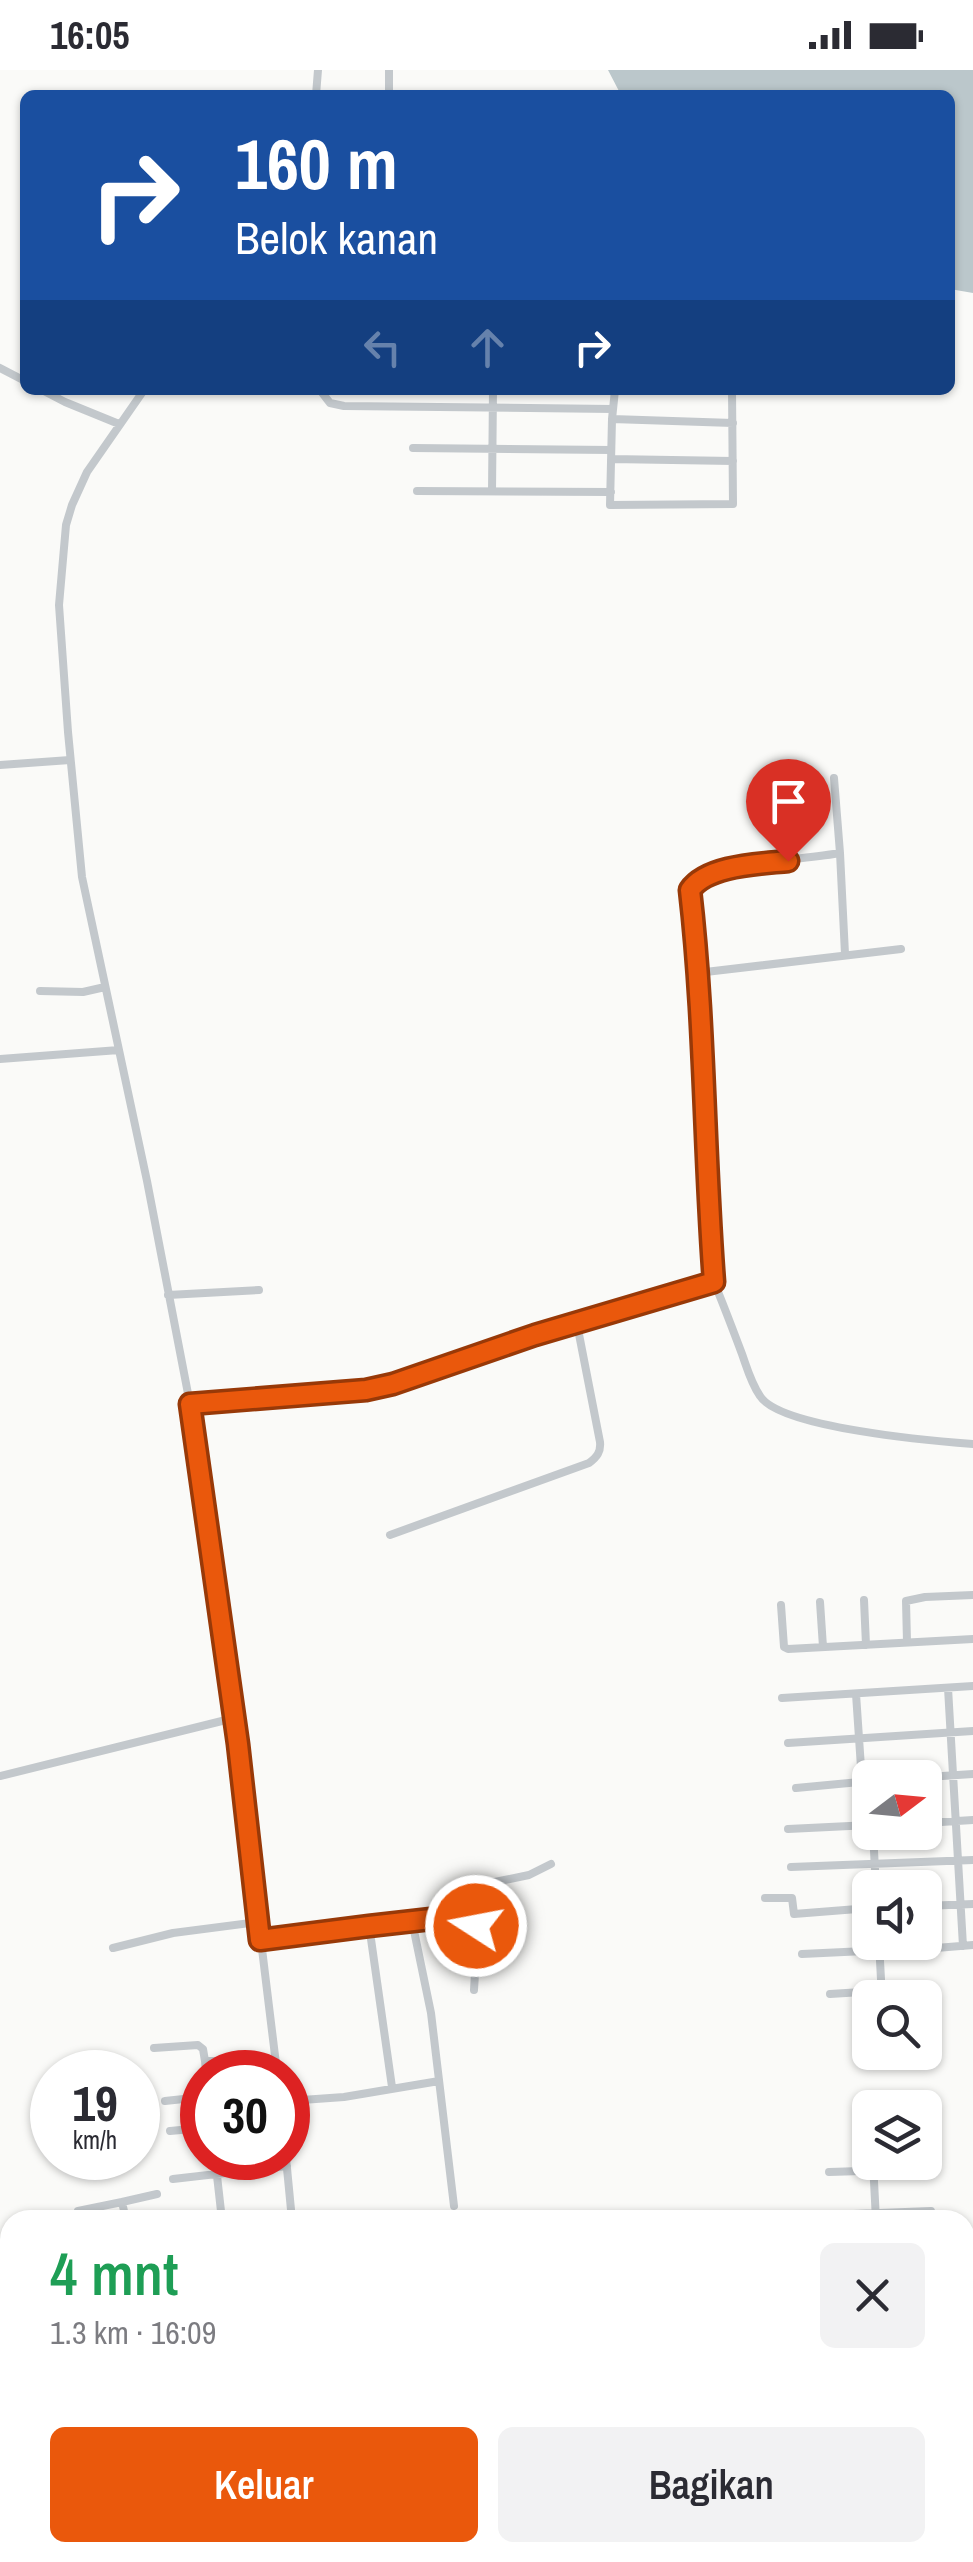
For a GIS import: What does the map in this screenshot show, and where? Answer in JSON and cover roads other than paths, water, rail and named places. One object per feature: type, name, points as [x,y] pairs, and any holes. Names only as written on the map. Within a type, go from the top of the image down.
[{"type":"street","points":[[51,395],[118,424]]},
{"type":"street","points":[[140,395],[80,487],[66,525],[59,605],[70,760],[82,877],[190,1404],[275,2050]]},
{"type":"street","points":[[324,395],[335,405],[493,408],[733,423]]},
{"type":"street","points":[[492,491],[493,395]]},
{"type":"street","points":[[614,395],[610,505],[733,504],[732,395]]},
{"type":"street","points":[[414,448],[733,461]]},
{"type":"street","points":[[417,491],[611,492]]},
{"type":"street","points":[[0,765],[70,760]]},
{"type":"street","points":[[834,778],[845,954]]},
{"type":"street","points":[[840,854],[736,868],[698,879],[690,890],[714,1282],[759,1396],[768,1406],[810,1420],[925,1441],[973,1444]]},
{"type":"street","points":[[697,973],[901,950]]},
{"type":"street","points":[[40,992],[83,992],[105,987]]},
{"type":"street","points":[[0,1059],[119,1050]]},
{"type":"street","points":[[190,1404],[366,1390],[393,1384],[535,1335],[714,1282]]},
{"type":"street","points":[[168,1295],[259,1290]]},
{"type":"street","points":[[390,1534],[570,1470],[597,1456],[600,1442],[577,1324]]},
{"type":"street","points":[[906,1642],[906,1601],[973,1595]]},
{"type":"street","points":[[864,1600],[866,1645]]},
{"type":"street","points":[[820,1602],[824,1647]]},
{"type":"street","points":[[782,1605],[784,1647],[973,1639]]},
{"type":"street","points":[[782,1698],[973,1686]]},
{"type":"street","points":[[942,1947],[968,1946],[960,1905],[948,1688]]},
{"type":"street","points":[[856,1694],[862,1760]]},
{"type":"street","points":[[0,1776],[234,1718]]},
{"type":"street","points":[[788,1743],[973,1731]]},
{"type":"street","points":[[942,1776],[973,1774]]},
{"type":"street","points":[[796,1788],[852,1783]]},
{"type":"street","points":[[942,1822],[973,1820]]},
{"type":"street","points":[[788,1829],[852,1826]]},
{"type":"street","points":[[874,1850],[875,1870]]},
{"type":"street","points":[[791,1866],[973,1860]]},
{"type":"street","points":[[474,1990],[475,1897],[480,1886],[520,1878],[551,1864]]},
{"type":"street","points":[[764,1898],[792,1898],[794,1914],[852,1909]]},
{"type":"street","points":[[942,1906],[973,1904]]},
{"type":"street","points":[[260,1940],[475,1914]]},
{"type":"street","points":[[412,1921],[431,2013],[454,2206]]},
{"type":"street","points":[[113,1948],[173,1933],[258,1922]]},
{"type":"street","points":[[369,1926],[392,2087]]},
{"type":"street","points":[[802,1954],[852,1949]]},
{"type":"street","points":[[830,1994],[852,1994]]},
{"type":"street","points":[[154,2048],[198,2045],[203,2050]]},
{"type":"street","points":[[310,2099],[439,2081]]},
{"type":"street","points":[[165,2100],[180,2099]]},
{"type":"street","points":[[170,2132],[180,2131]]},
{"type":"street","points":[[828,2172],[852,2169]]},
{"type":"street","points":[[173,2179],[180,2178]]},
{"type":"street","points":[[218,2180],[221,2210]]},
{"type":"street","points":[[288,2180],[291,2210]]},
{"type":"street","points":[[874,2180],[876,2210]]},
{"type":"street","points":[[83,2210],[157,2194]]},
{"type":"street","points":[[122,2202],[124,2210]]}]
